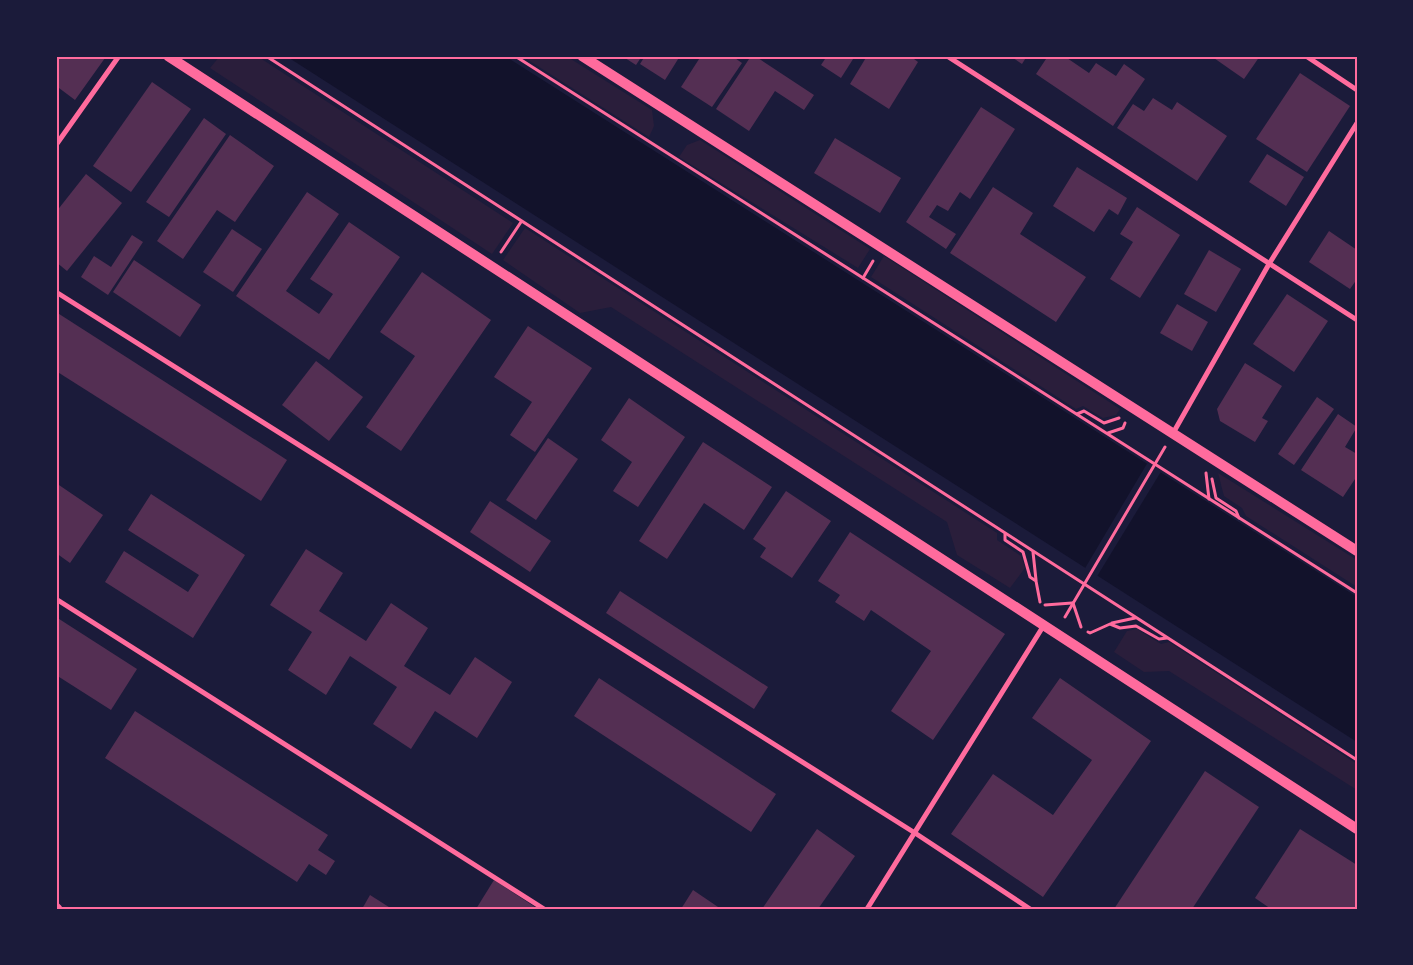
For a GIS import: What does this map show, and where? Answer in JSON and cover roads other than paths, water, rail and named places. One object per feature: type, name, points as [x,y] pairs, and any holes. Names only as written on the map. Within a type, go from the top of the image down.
[{"type":"main road","points":[[168,56],[1357,829]]},
{"type":"main road","points":[[582,56],[1357,552]]},
{"type":"street","points":[[56,145],[119,56]]},
{"type":"street","points":[[947,56],[1357,320]]},
{"type":"street","points":[[1306,56],[1357,90]]},
{"type":"street","points":[[1172,435],[1269,264],[1357,123]]},
{"type":"street","points":[[56,292],[916,833],[1030,909]]},
{"type":"street","points":[[56,599],[544,909]]},
{"type":"street","points":[[867,909],[1044,625]]}]
